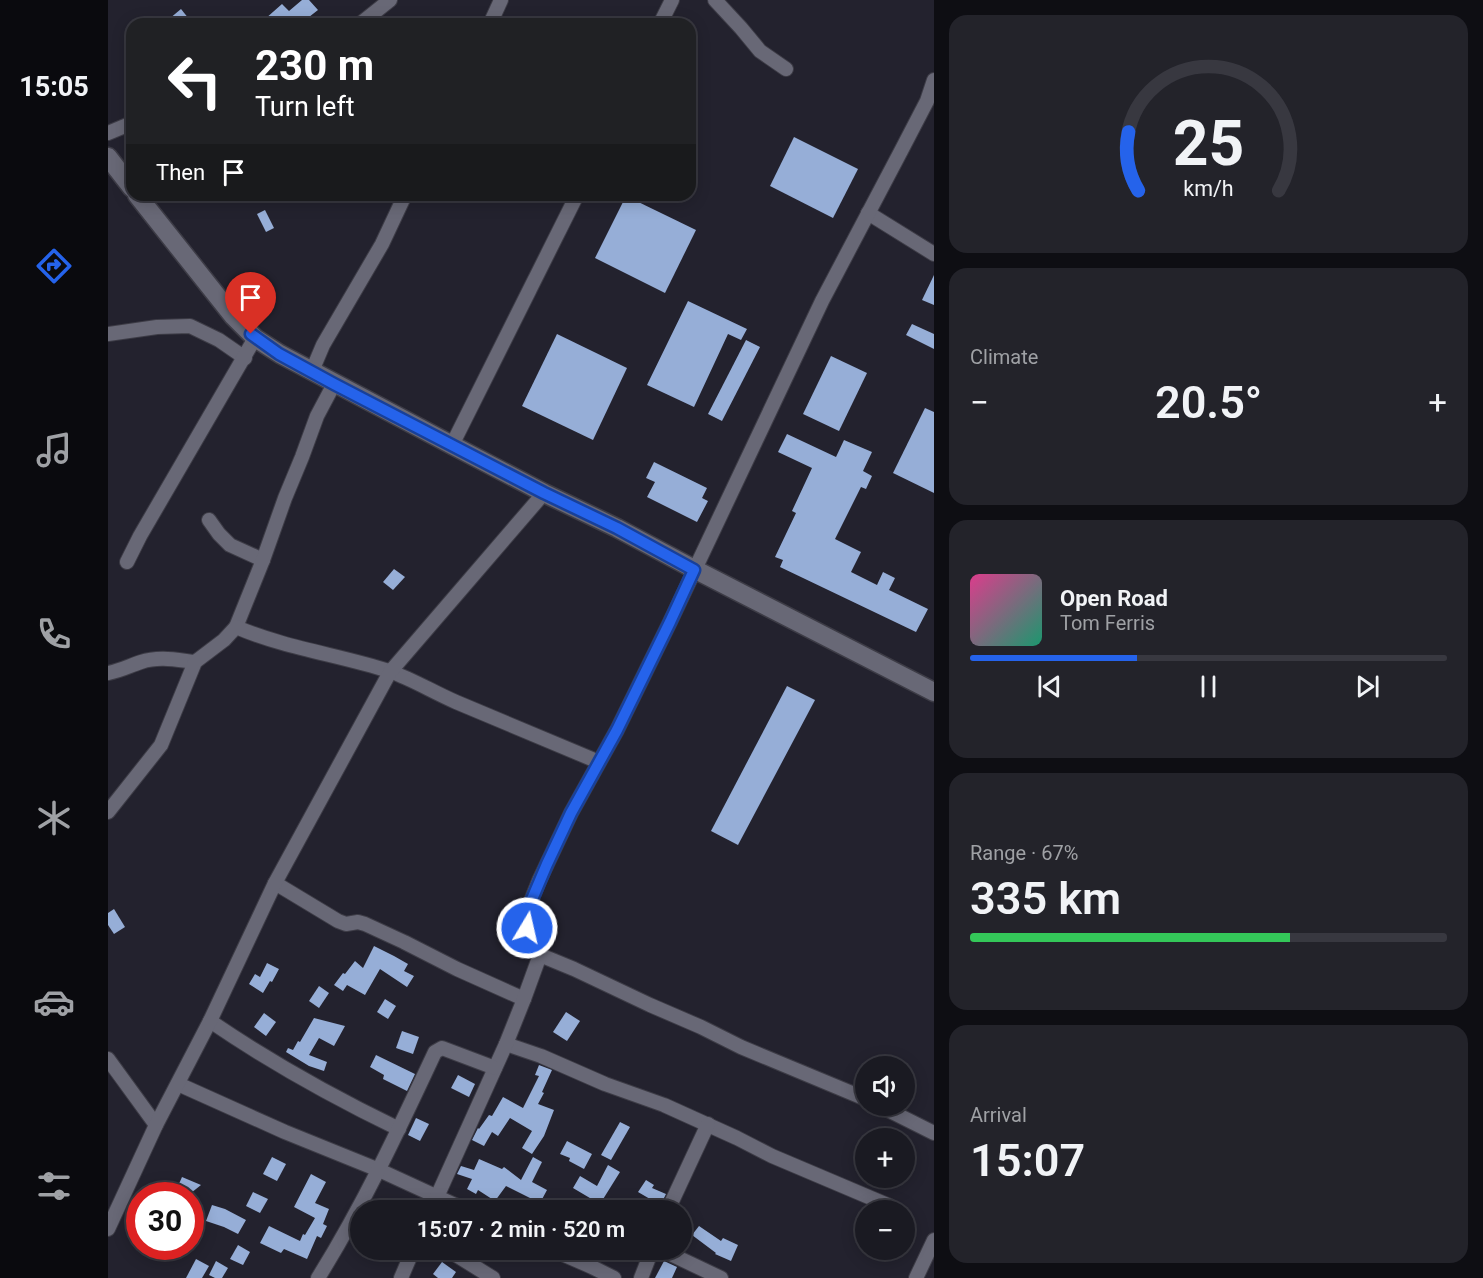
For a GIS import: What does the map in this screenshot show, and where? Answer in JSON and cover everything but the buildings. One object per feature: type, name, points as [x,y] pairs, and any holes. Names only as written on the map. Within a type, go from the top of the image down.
[{"type":"street","points":[[368,18],[390,0]]},
{"type":"street","points":[[493,18],[501,0]]},
{"type":"street","points":[[663,18],[672,0]]},
{"type":"street","points":[[715,0],[760,51],[786,69]]},
{"type":"street","points":[[855,1094],[741,1047],[701,1026],[540,955],[527,928],[527,911],[555,846],[617,730],[822,301],[927,101],[934,80]]},
{"type":"street","points":[[108,133],[126,126]]},
{"type":"street","points":[[108,157],[126,180]]},
{"type":"street","points":[[142,201],[233,316],[255,338],[279,354],[544,493],[617,528],[694,570],[934,692]]},
{"type":"street","points":[[312,371],[323,345],[382,244],[402,201]]},
{"type":"street","points":[[452,445],[574,201]]},
{"type":"street","points":[[868,213],[934,254]]},
{"type":"street","points":[[108,334],[157,327],[190,326],[219,340],[245,358]]},
{"type":"street","points":[[127,562],[255,338]]},
{"type":"street","points":[[108,812],[161,745],[195,662],[224,640],[236,627],[317,416],[334,384]]},
{"type":"street","points":[[108,1229],[156,1125],[210,1021],[275,883],[390,672],[544,493]]},
{"type":"street","points":[[209,520],[230,545],[263,560]]},
{"type":"street","points":[[236,627],[253,635],[390,672],[598,762]]},
{"type":"street","points":[[108,673],[159,658],[195,662]]},
{"type":"street","points":[[275,883],[338,921],[346,924],[358,922],[365,924],[524,999]]},
{"type":"street","points":[[436,1200],[506,1044],[540,955]]},
{"type":"street","points":[[210,1021],[286,1071],[399,1129]]},
{"type":"street","points":[[506,1044],[664,1105],[772,1156],[876,1200]]},
{"type":"street","points":[[318,1278],[379,1170],[435,1052],[442,1048],[495,1068]]},
{"type":"street","points":[[108,1059],[156,1125]]},
{"type":"street","points":[[178,1084],[444,1200]]},
{"type":"street","points":[[899,1116],[934,1134]]},
{"type":"street","points":[[673,1200],[708,1124]]},
{"type":"street","points":[[916,1278],[934,1240]]},
{"type":"street","points":[[401,1278],[409,1260]]},
{"type":"street","points":[[464,1260],[493,1278]]},
{"type":"street","points":[[576,1260],[614,1278]]},
{"type":"street","points":[[641,1278],[648,1260]]},
{"type":"street","points":[[683,1260],[721,1278]]},
{"type":"route","points":[[251,334],[279,354],[334,384],[544,493],[617,528],[694,570],[617,730],[571,813],[539,881],[527,911],[527,928]]}]
